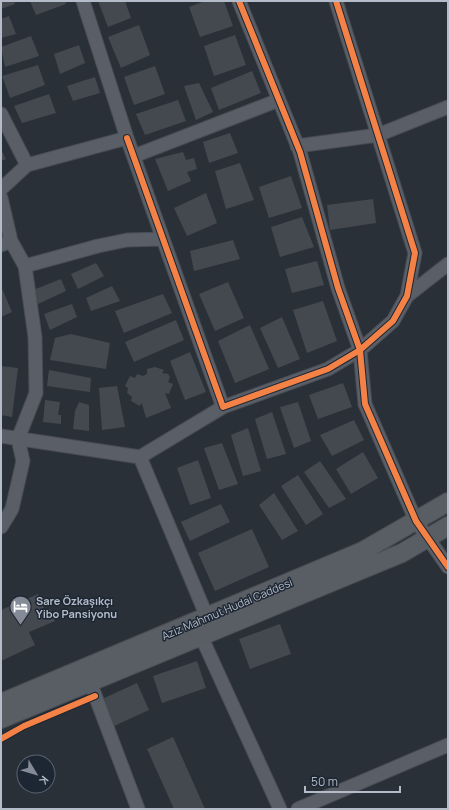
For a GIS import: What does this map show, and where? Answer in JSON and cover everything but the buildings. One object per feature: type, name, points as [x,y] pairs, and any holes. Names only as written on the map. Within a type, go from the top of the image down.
[{"type":"street","points":[[83,1],[134,156],[223,406]]},
{"type":"street","points":[[239,1],[297,146],[338,288],[360,350],[365,404],[416,521],[448,567]]},
{"type":"street","points":[[1,436],[140,457],[223,406],[328,369],[360,350],[393,321],[407,296],[415,253],[337,1]]},
{"type":"street","points":[[134,156],[279,100]]},
{"type":"street","points":[[297,146],[378,135],[448,108]]},
{"type":"street","points":[[1,114],[27,165]]},
{"type":"street","points":[[1,189],[27,165],[128,138]]},
{"type":"street","points":[[1,198],[6,243],[25,266],[35,337],[36,393],[18,439],[23,461],[12,509],[1,527]]},
{"type":"street","points":[[25,266],[98,246],[127,240],[164,240]]},
{"type":"street","points":[[407,296],[448,264]]},
{"type":"street","points":[[140,457],[207,617]]},
{"type":"street","name":"Aziz Mahmut Hudai Caddesi","points":[[1,703],[364,551],[448,502]]},
{"type":"street","name":"Aziz Mahmut Hudai Caddesi","points":[[1,719],[402,553],[448,526]]},
{"type":"street","points":[[201,636],[280,809]]},
{"type":"street","points":[[90,682],[138,809]]},
{"type":"street","points":[[298,809],[448,745]]},
{"type":"cycle path","points":[[239,1],[300,152],[338,288],[360,350],[365,404],[416,521],[448,567]]},
{"type":"cycle path","points":[[127,138],[223,407],[328,369],[360,350],[393,321],[407,296],[415,253],[336,1]]},
{"type":"cycle path","points":[[1,739],[24,726],[95,696]]},
{"type":"place","name":"Sare Özkaşıkçı Yibo Pansiyonu","points":[[21,626]]}]
